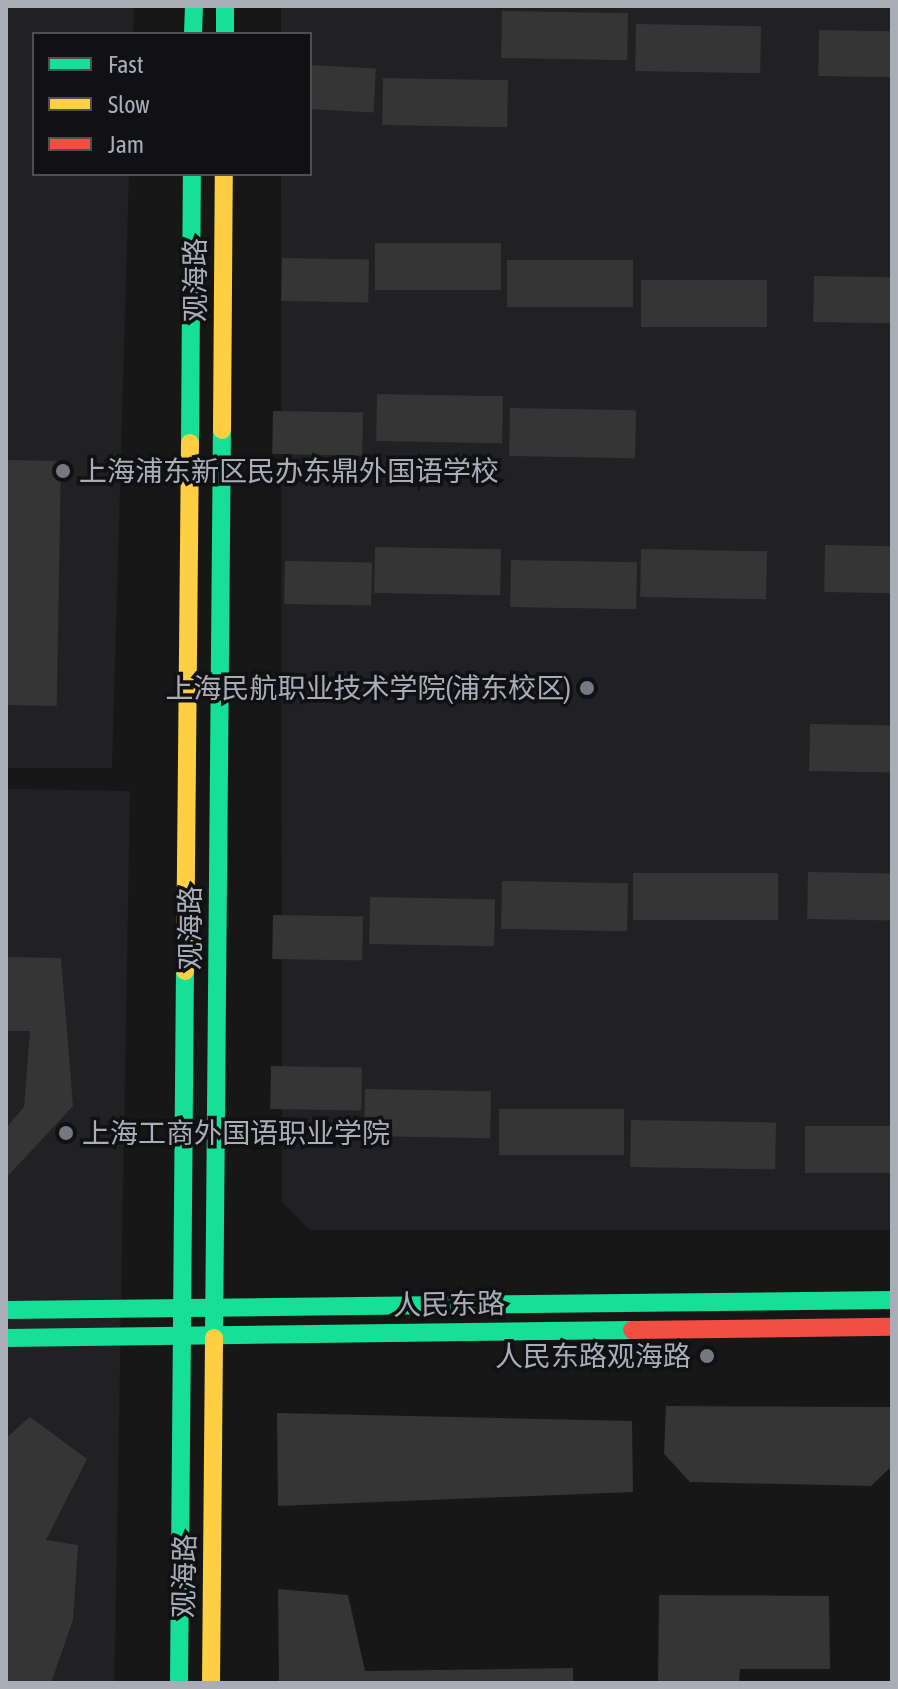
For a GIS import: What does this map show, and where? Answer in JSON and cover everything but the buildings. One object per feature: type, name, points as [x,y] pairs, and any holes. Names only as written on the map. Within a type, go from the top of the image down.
[{"type":"main road","points":[[193,32],[194,6]]},
{"type":"main road","points":[[225,6],[225,32]]},
{"type":"main road","name":"观海路","points":[[179,1683],[192,176]]},
{"type":"main road","name":"观海路","points":[[211,1683],[224,176]]},
{"type":"main road","name":"人民东路","points":[[6,1310],[892,1300]]},
{"type":"main road","name":"人民东路","points":[[6,1338],[892,1327]]},
{"type":"shaded area","name":"上海浦东新区民办东鼎外国语学校","points":[[6,6],[134,6],[133,32],[32,32],[32,176],[129,176],[112,768],[6,768]]},
{"type":"shaded area","name":"上海民航职业技术学院(浦东校区)","points":[[281,6],[892,6],[892,1230],[310,1230],[282,1202],[281,176],[312,176],[312,32],[281,32]]},
{"type":"shaded area","name":"上海工商外国语职业学院","points":[[6,789],[130,791],[114,1683],[6,1681]]},
{"type":"traffic: fast","points":[[193,32],[194,6]]},
{"type":"traffic: fast","points":[[225,6],[225,32]]},
{"type":"traffic: fast","points":[[190,443],[192,176]]},
{"type":"traffic: fast","points":[[214,1338],[222,430]]},
{"type":"traffic: fast","points":[[179,1683],[185,971]]},
{"type":"traffic: fast","points":[[6,1310],[892,1300]]},
{"type":"traffic: fast","points":[[6,1338],[632,1330]]},
{"type":"traffic: slow","points":[[222,430],[224,176]]},
{"type":"traffic: slow","points":[[185,971],[190,443]]},
{"type":"traffic: slow","points":[[211,1683],[214,1338]]},
{"type":"traffic: jam","points":[[632,1330],[892,1327]]},
{"type":"place","name":"上海浦东新区民办东鼎外国语学校","points":[[63,471]]},
{"type":"place","name":"上海民航职业技术学院(浦东校区)","points":[[587,688]]},
{"type":"place","name":"上海工商外国语职业学院","points":[[66,1133]]},
{"type":"place","name":"人民东路观海路","points":[[707,1356]]}]
